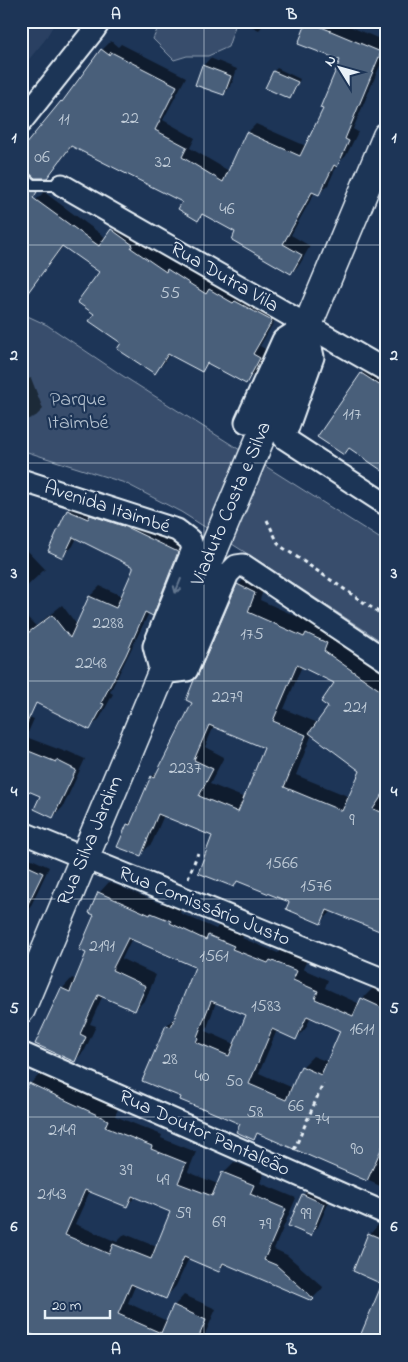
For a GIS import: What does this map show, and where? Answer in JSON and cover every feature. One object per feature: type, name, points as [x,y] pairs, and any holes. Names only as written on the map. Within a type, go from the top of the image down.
[{"type":"street","points":[[21,122],[100,21]]},
{"type":"street","points":[[246,422],[283,340],[306,325],[387,136]]},
{"type":"street","name":"Rua Dutra Vila","points":[[62,185],[387,371]]},
{"type":"street","points":[[306,325],[312,357],[284,438],[387,505]]},
{"type":"street","name":"Viaduto Costa e Silva","points":[[175,641],[306,325]]},
{"type":"street","name":"Avenida Itaimbé","points":[[21,480],[177,530],[190,540],[193,549],[154,646],[161,672]]},
{"type":"street","points":[[161,672],[187,670],[228,574],[236,566],[242,566],[387,661]]},
{"type":"street","name":"Rua Silva Jardim","points":[[21,1009],[175,641]]},
{"type":"street","name":"Rua Comissário Justo","points":[[21,832],[387,982]]},
{"type":"street","name":"Rua Doutor Pantaleão","points":[[21,1053],[387,1214]]},
{"type":"lane","points":[[21,175],[32,185],[62,185]]},
{"type":"path","points":[[267,520],[279,545],[387,618]]},
{"type":"path","points":[[186,884],[198,853]]},
{"type":"path","points":[[293,1154],[323,1084]]},
{"type":"shaded area","points":[[21,21],[56,21],[44,41],[21,69]]},
{"type":"green space","points":[[161,21],[229,21],[235,26],[228,47],[208,56],[187,56],[174,60],[153,39]]},
{"type":"green space","name":"Parque Itaimbé","points":[[21,313],[47,325],[123,376],[387,543],[387,645],[181,512],[125,483],[21,450]]},
{"type":"building","points":[[307,21],[381,52],[345,139],[349,141],[337,167],[334,165],[319,195],[312,192],[283,244],[302,255],[291,274],[232,240],[235,232],[202,214],[198,221],[178,209],[182,202],[71,146],[47,178],[35,178],[21,168],[21,150],[62,102],[101,49],[109,55],[111,52],[177,86],[155,130],[187,147],[182,157],[223,182],[246,132],[300,156],[323,109],[320,108],[340,60],[298,44]]},
{"type":"building","points":[[202,65],[231,76],[224,95],[195,85]]},
{"type":"building","points":[[273,71],[298,82],[290,99],[265,88]]},
{"type":"building","points":[[21,185],[28,190],[37,192],[33,198],[99,246],[111,229],[133,245],[131,248],[166,272],[167,269],[206,294],[209,289],[233,303],[235,301],[272,321],[253,354],[260,358],[246,384],[207,363],[202,372],[168,354],[155,374],[117,349],[121,343],[89,321],[94,314],[77,302],[99,272],[62,246],[21,302]]},
{"type":"building","points":[[361,373],[387,390],[387,474],[349,448],[344,455],[317,437]]},
{"type":"building","points":[[67,510],[88,519],[90,515],[126,527],[178,552],[153,616],[145,612],[126,655],[101,703],[104,704],[90,730],[36,703],[21,736],[21,671],[28,657],[21,648],[21,638],[52,615],[70,638],[89,596],[116,608],[133,569],[133,567],[73,537],[63,558],[48,551]]},
{"type":"building","points":[[237,584],[255,593],[248,612],[304,637],[306,633],[327,643],[324,651],[387,695],[387,788],[373,809],[387,814],[387,934],[327,910],[321,924],[286,909],[289,902],[237,881],[234,887],[198,873],[212,836],[158,814],[141,856],[117,847],[127,824],[130,825],[151,776],[154,778],[192,703],[186,700]],"holes":[[[297,665],[334,683],[321,702],[328,707],[309,733],[360,771],[342,811],[284,787],[306,735],[273,721]],[[209,725],[264,748],[238,812],[199,796],[213,769],[194,760]]]},
{"type":"building","points":[[21,748],[56,762],[56,760],[76,770],[53,818],[34,809],[40,796],[21,788]]},
{"type":"building","points":[[21,863],[43,873],[21,918]]},
{"type":"building","points":[[98,892],[150,915],[151,913],[171,921],[170,923],[206,940],[208,935],[234,946],[232,949],[268,963],[270,960],[297,971],[293,980],[318,991],[315,999],[353,1016],[361,998],[387,1010],[387,1098],[382,1110],[387,1112],[387,1136],[367,1181],[257,1133],[254,1140],[236,1132],[240,1124],[180,1100],[181,1097],[142,1081],[166,1025],[171,1027],[195,967],[128,938],[112,970],[146,986],[135,1011],[98,995],[80,1034],[86,1037],[75,1062],[35,1044],[61,988],[70,992],[86,953],[79,950],[94,915],[89,913]],"holes":[[[211,1001],[246,1015],[229,1056],[196,1042]],[[307,1016],[340,1031],[321,1075],[301,1066],[286,1100],[249,1084],[272,1029],[296,1040]]]},
{"type":"building","points":[[29,1083],[108,1120],[105,1127],[152,1146],[151,1149],[186,1163],[178,1183],[212,1196],[222,1172],[254,1185],[250,1194],[286,1209],[264,1260],[276,1265],[314,1299],[312,1301],[223,1263],[219,1272],[184,1257],[166,1299],[131,1284],[118,1314],[161,1333],[173,1305],[206,1320],[197,1341],[48,1341],[21,1330],[21,1099]],"holes":[[[85,1190],[127,1207],[132,1196],[170,1212],[151,1259],[113,1244],[109,1254],[65,1235]]]},
{"type":"building","points":[[302,1194],[324,1204],[311,1236],[288,1226]]},
{"type":"building","points":[[368,1233],[387,1241],[387,1341],[358,1341],[382,1284],[353,1271]]},
{"type":"railway","points":[[21,28],[26,21]]}]
